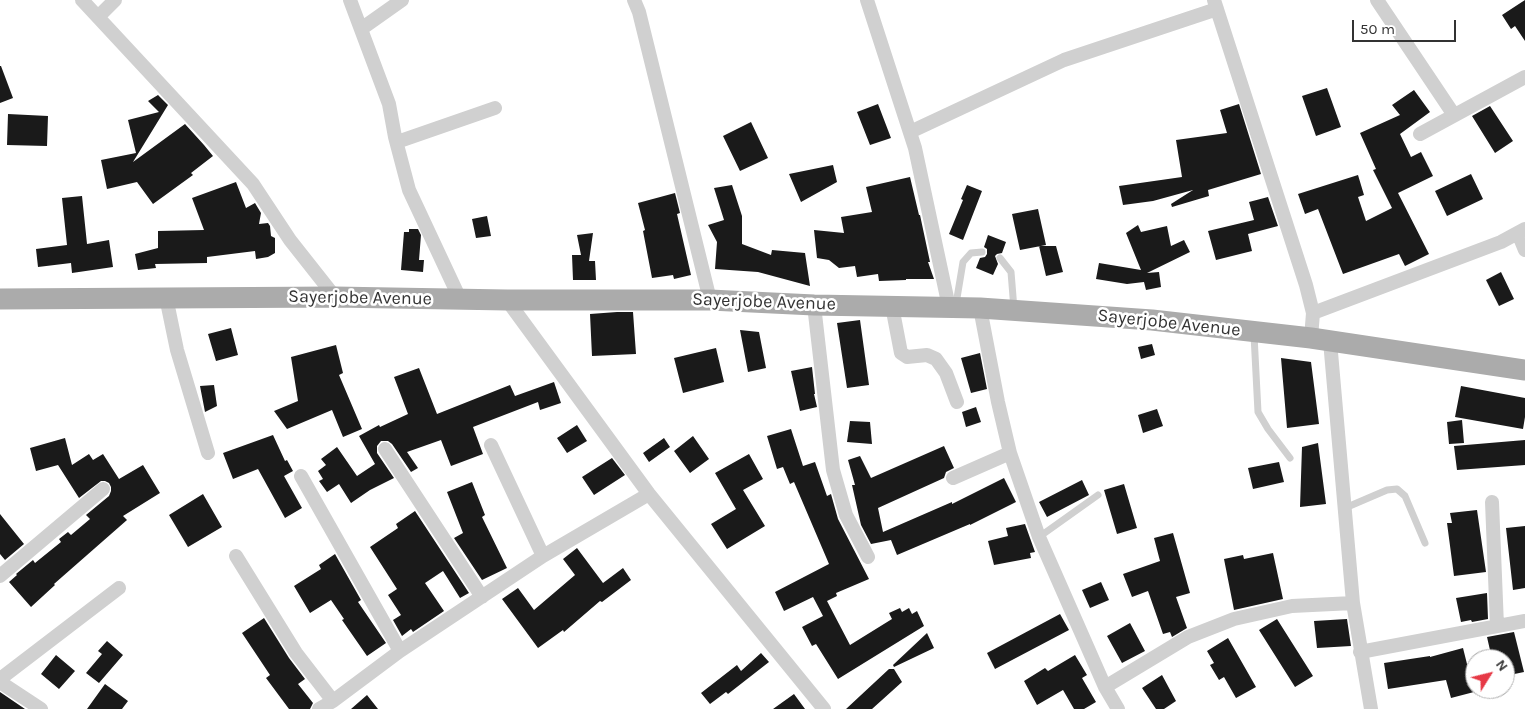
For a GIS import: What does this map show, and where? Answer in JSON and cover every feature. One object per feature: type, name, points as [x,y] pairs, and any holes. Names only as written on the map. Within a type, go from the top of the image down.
[{"type":"main road","name":"Sayerjobe Avenue","points":[[0,299],[335,297],[507,300],[710,300],[980,308],[1152,320],[1320,339],[1525,370]]},
{"type":"street","points":[[82,0],[253,184],[290,240],[335,297]]},
{"type":"street","points":[[98,17],[115,0]]},
{"type":"street","points":[[350,0],[389,104],[409,190],[460,299]]},
{"type":"street","points":[[361,29],[402,0]]},
{"type":"street","points":[[634,0],[639,12],[710,300]]},
{"type":"street","points":[[867,0],[915,148],[952,307]]},
{"type":"street","points":[[1377,0],[1454,115]]},
{"type":"street","points":[[910,132],[1064,60],[1215,4],[1303,275],[1320,339],[1345,508],[1353,603],[1371,709]]},
{"type":"street","points":[[1420,134],[1525,77]]},
{"type":"street","points":[[397,142],[495,108]]},
{"type":"street","points":[[1313,313],[1501,242],[1521,231],[1525,250]]},
{"type":"street","points":[[166,297],[177,350],[208,453]]},
{"type":"street","points":[[507,300],[649,494],[824,709]]},
{"type":"street","points":[[814,304],[833,470],[846,515],[868,557]]},
{"type":"street","points":[[892,306],[901,352],[907,357],[927,355],[936,358],[946,374],[956,402]]},
{"type":"street","points":[[980,308],[1010,453],[1039,537],[1105,688],[1118,709]]},
{"type":"street","points":[[491,445],[543,556]]},
{"type":"street","points":[[386,449],[482,597]]},
{"type":"street","points":[[954,478],[1010,453]]},
{"type":"street","points":[[300,476],[400,651]]},
{"type":"street","points":[[0,576],[103,489]]},
{"type":"street","points":[[319,709],[333,701],[400,651],[543,556],[649,494]]},
{"type":"street","points":[[1492,502],[1497,626]]},
{"type":"street","points":[[236,556],[296,653],[333,701]]},
{"type":"street","points":[[42,709],[0,680],[119,588]]},
{"type":"street","points":[[1105,688],[1188,637],[1234,619],[1292,606],[1353,603]]},
{"type":"street","points":[[1360,652],[1525,621]]},
{"type":"lane","points":[[952,307],[963,262],[972,253],[982,252]]},
{"type":"lane","points":[[1000,258],[1011,272],[1014,310]]},
{"type":"lane","points":[[1254,332],[1258,412],[1290,458]]},
{"type":"lane","points":[[1345,508],[1387,490],[1397,489],[1405,496],[1425,543]]},
{"type":"lane","points":[[1039,537],[1098,495]]},
{"type":"building","points":[[1525,0],[1525,41],[1515,26],[1511,29],[1502,15]]},
{"type":"building","points":[[0,66],[13,98],[0,103]]},
{"type":"building","points":[[1327,88],[1341,127],[1316,136],[1302,96]]},
{"type":"building","points":[[1414,90],[1430,112],[1400,134],[1411,157],[1421,152],[1433,176],[1398,193],[1429,254],[1405,266],[1399,254],[1343,274],[1318,209],[1305,214],[1298,194],[1358,175],[1364,195],[1358,197],[1366,221],[1392,208],[1373,170],[1376,169],[1360,133],[1400,115],[1392,105]]},
{"type":"building","points":[[158,95],[168,105],[133,162],[185,124],[213,156],[191,173],[193,175],[153,204],[137,182],[107,189],[101,160],[136,153],[128,120],[159,112],[148,101]]},
{"type":"building","points":[[878,104],[891,138],[870,145],[857,112]]},
{"type":"building","points":[[1239,104],[1261,174],[1208,190],[1209,196],[1172,207],[1171,204],[1193,190],[1153,201],[1123,205],[1119,186],[1182,177],[1176,140],[1227,133],[1220,110]]},
{"type":"building","points":[[1490,106],[1513,141],[1495,153],[1472,116]]},
{"type":"building","points":[[8,114],[48,116],[47,146],[7,145]]},
{"type":"building","points":[[751,122],[768,158],[740,171],[723,136]]},
{"type":"building","points":[[833,165],[837,182],[801,202],[789,174]]},
{"type":"building","points":[[1471,174],[1483,199],[1447,216],[1435,191]]},
{"type":"building","points":[[910,177],[930,262],[928,262],[934,279],[879,281],[878,274],[857,277],[855,266],[839,268],[829,260],[817,258],[814,230],[844,233],[841,217],[872,212],[866,187]]},
{"type":"building","points":[[236,182],[246,208],[255,203],[261,213],[259,224],[268,223],[270,226],[271,236],[275,238],[275,253],[268,257],[256,259],[255,251],[207,257],[207,263],[155,264],[156,268],[138,270],[135,254],[158,248],[158,231],[204,230],[192,198]]},
{"type":"building","points":[[732,185],[742,216],[742,244],[771,255],[772,250],[805,253],[810,286],[758,272],[715,269],[717,242],[708,225],[724,220],[714,188]]},
{"type":"building","points":[[967,185],[982,191],[963,240],[949,234]]},
{"type":"building","points":[[675,193],[680,213],[677,214],[691,275],[674,279],[673,275],[652,278],[643,231],[645,230],[638,203]]},
{"type":"building","points":[[82,196],[87,244],[109,240],[113,267],[72,273],[71,263],[38,267],[36,249],[67,245],[62,198]]},
{"type":"building","points":[[1268,197],[1278,226],[1248,234],[1252,251],[1216,260],[1208,231],[1254,220],[1249,202]]},
{"type":"building","points":[[1038,209],[1046,245],[1020,250],[1012,214]]},
{"type":"building","points":[[487,216],[491,236],[476,238],[472,219]]},
{"type":"building","points":[[1138,225],[1141,232],[1167,226],[1171,246],[1184,240],[1190,252],[1147,273],[1159,272],[1161,287],[1146,290],[1144,282],[1127,284],[1096,279],[1099,263],[1141,270],[1126,233]]},
{"type":"building","points":[[409,229],[418,229],[421,235],[419,260],[424,260],[423,272],[401,270],[404,232],[409,232]]},
{"type":"building","points":[[593,233],[589,261],[595,261],[596,280],[573,280],[572,255],[581,255],[577,235]]},
{"type":"building","points":[[988,235],[1006,242],[1002,253],[995,256],[998,264],[993,275],[976,268],[980,258],[985,257],[987,254],[987,249],[984,247]]},
{"type":"building","points":[[1039,246],[1056,246],[1063,272],[1046,276]]},
{"type":"building","points":[[1501,272],[1514,299],[1499,306],[1486,280]]},
{"type":"building","points":[[633,312],[636,354],[592,356],[590,314]]},
{"type":"building","points":[[860,320],[869,385],[847,388],[837,323]]},
{"type":"building","points":[[231,328],[238,355],[216,361],[208,334]]},
{"type":"building","points":[[740,330],[759,332],[766,368],[748,372]]},
{"type":"building","points":[[1152,344],[1155,355],[1141,359],[1138,347]]},
{"type":"building","points":[[336,345],[343,373],[339,375],[362,429],[343,437],[332,410],[287,429],[274,411],[298,401],[291,357]]},
{"type":"building","points":[[716,348],[724,382],[683,393],[674,358]]},
{"type":"building","points":[[980,353],[987,389],[971,393],[961,358]]},
{"type":"building","points":[[1281,358],[1311,362],[1319,424],[1287,428]]},
{"type":"building","points":[[812,367],[817,407],[800,411],[791,371]]},
{"type":"building","points":[[419,368],[437,414],[510,385],[515,396],[554,382],[561,403],[540,410],[538,402],[473,427],[483,454],[451,466],[441,440],[407,452],[418,468],[411,472],[392,444],[388,441],[381,441],[377,446],[377,453],[394,478],[370,490],[351,503],[339,484],[327,492],[319,481],[323,479],[318,471],[326,465],[321,459],[337,447],[357,476],[375,464],[359,436],[379,425],[380,427],[408,414],[394,377]]},
{"type":"building","points":[[214,385],[217,406],[205,412],[200,386]]},
{"type":"building","points":[[1461,386],[1525,398],[1523,429],[1455,417]]},
{"type":"building","points":[[976,407],[981,422],[966,427],[962,412]]},
{"type":"building","points":[[1157,409],[1163,426],[1143,433],[1138,415]]},
{"type":"building","points":[[1462,420],[1464,443],[1449,444],[1447,422]]},
{"type":"building","points":[[850,421],[870,422],[872,444],[847,442]]},
{"type":"building","points":[[577,425],[587,441],[567,453],[557,438]]},
{"type":"building","points":[[791,429],[803,466],[815,462],[827,496],[831,494],[838,519],[869,579],[836,593],[837,596],[827,601],[850,645],[892,619],[889,613],[900,608],[902,612],[909,608],[912,614],[917,611],[924,626],[838,679],[816,644],[812,646],[802,627],[823,616],[813,597],[784,611],[775,592],[829,564],[794,482],[790,484],[783,467],[777,469],[767,436]]},
{"type":"building","points":[[273,435],[285,461],[287,460],[293,471],[284,476],[302,508],[285,518],[258,469],[233,479],[223,453]]},
{"type":"building","points":[[693,436],[709,459],[690,473],[674,451]]},
{"type":"building","points":[[65,438],[72,465],[89,454],[93,460],[103,454],[119,479],[143,465],[160,493],[123,516],[127,520],[54,584],[31,607],[9,582],[33,560],[35,563],[61,542],[59,539],[68,532],[71,535],[90,519],[86,515],[109,496],[111,491],[109,483],[101,481],[79,498],[58,465],[36,471],[30,448]]},
{"type":"building","points":[[664,438],[670,447],[649,462],[643,453]]},
{"type":"building","points":[[1525,440],[1525,465],[1457,470],[1454,446]]},
{"type":"building","points":[[1318,443],[1326,504],[1300,507],[1302,447]]},
{"type":"building","points":[[944,446],[954,468],[946,472],[944,478],[878,508],[883,532],[952,502],[952,504],[1004,478],[1016,502],[970,525],[897,555],[891,540],[871,544],[861,525],[852,485],[855,485],[848,460],[860,456],[871,478]]},
{"type":"building","points":[[749,454],[763,479],[743,490],[765,526],[727,549],[711,524],[736,509],[715,473]]},
{"type":"building","points":[[612,458],[625,475],[594,495],[582,477]]},
{"type":"building","points":[[1279,462],[1284,482],[1253,489],[1248,468]]},
{"type":"building","points":[[1082,480],[1089,495],[1047,517],[1039,502]]},
{"type":"building","points":[[472,482],[485,515],[482,517],[507,568],[482,580],[454,538],[463,533],[447,492]]},
{"type":"building","points":[[1124,484],[1137,528],[1117,534],[1104,490]]},
{"type":"building","points":[[203,494],[222,527],[188,547],[169,515]]},
{"type":"building","points":[[1477,510],[1486,572],[1454,576],[1447,523],[1452,523],[1450,513]]},
{"type":"building","points":[[415,511],[469,593],[460,598],[443,571],[425,583],[444,611],[413,632],[411,629],[402,636],[393,620],[401,615],[388,595],[397,589],[370,547],[398,528],[396,524]]},
{"type":"building","points":[[0,514],[24,544],[5,560],[0,554]]},
{"type":"building","points":[[1025,524],[1035,552],[1030,553],[1031,558],[994,565],[988,541],[1008,536],[1006,528]]},
{"type":"building","points":[[1525,526],[1525,588],[1513,590],[1506,528]]},
{"type":"building","points":[[1173,533],[1190,593],[1176,597],[1187,628],[1172,637],[1170,632],[1163,634],[1148,591],[1132,597],[1123,574],[1160,561],[1154,538]]},
{"type":"building","points":[[577,548],[603,583],[623,568],[631,580],[602,602],[600,601],[564,632],[563,630],[538,648],[502,599],[518,588],[534,610],[575,575],[563,559]]},
{"type":"building","points":[[1273,553],[1283,599],[1234,610],[1224,559],[1243,555],[1244,559]]},
{"type":"building","points":[[335,554],[361,600],[358,602],[386,643],[367,656],[342,620],[344,619],[331,600],[310,613],[294,586],[321,569],[319,565]]},
{"type":"building","points":[[1101,582],[1109,600],[1090,608],[1082,590]]},
{"type":"building","points":[[1487,593],[1488,619],[1461,622],[1456,598]]},
{"type":"building","points":[[1060,614],[1069,630],[995,669],[987,653]]},
{"type":"building","points":[[264,618],[289,658],[305,679],[298,684],[313,703],[310,709],[289,709],[266,678],[270,675],[242,633]]},
{"type":"building","points":[[1277,619],[1313,676],[1295,687],[1259,630]]},
{"type":"building","points":[[1347,619],[1351,646],[1317,648],[1314,621]]},
{"type":"building","points":[[1130,623],[1145,651],[1122,663],[1107,636]]},
{"type":"building","points":[[1514,632],[1524,672],[1515,674],[1515,649],[1490,649],[1487,637]]},
{"type":"building","points":[[927,633],[934,648],[894,667],[893,665]]},
{"type":"building","points":[[1228,638],[1256,687],[1236,698],[1224,677],[1219,680],[1210,665],[1214,663],[1207,651]]},
{"type":"building","points":[[107,641],[123,655],[99,683],[86,673],[102,654],[98,651]]},
{"type":"building","points":[[1463,648],[1465,656],[1465,694],[1451,698],[1446,680],[1388,689],[1384,663],[1430,657]]},
{"type":"building","points":[[761,653],[769,662],[728,694],[726,692],[710,704],[701,693],[737,665],[741,671]]},
{"type":"building","points":[[56,655],[75,671],[59,689],[41,674]]},
{"type":"building","points":[[1075,655],[1087,675],[1082,678],[1096,702],[1084,709],[1074,709],[1063,690],[1037,705],[1024,681],[1045,668],[1048,671]]},
{"type":"building","points":[[889,669],[894,669],[902,682],[872,709],[846,709]]},
{"type":"building","points":[[1162,675],[1176,701],[1164,709],[1156,709],[1142,688]]},
{"type":"building","points":[[105,684],[128,701],[122,709],[87,709]]},
{"type":"building","points":[[0,692],[25,709],[0,709]]},
{"type":"building","points":[[794,694],[805,709],[773,709]]},
{"type":"building","points":[[367,695],[378,709],[351,709]]}]
